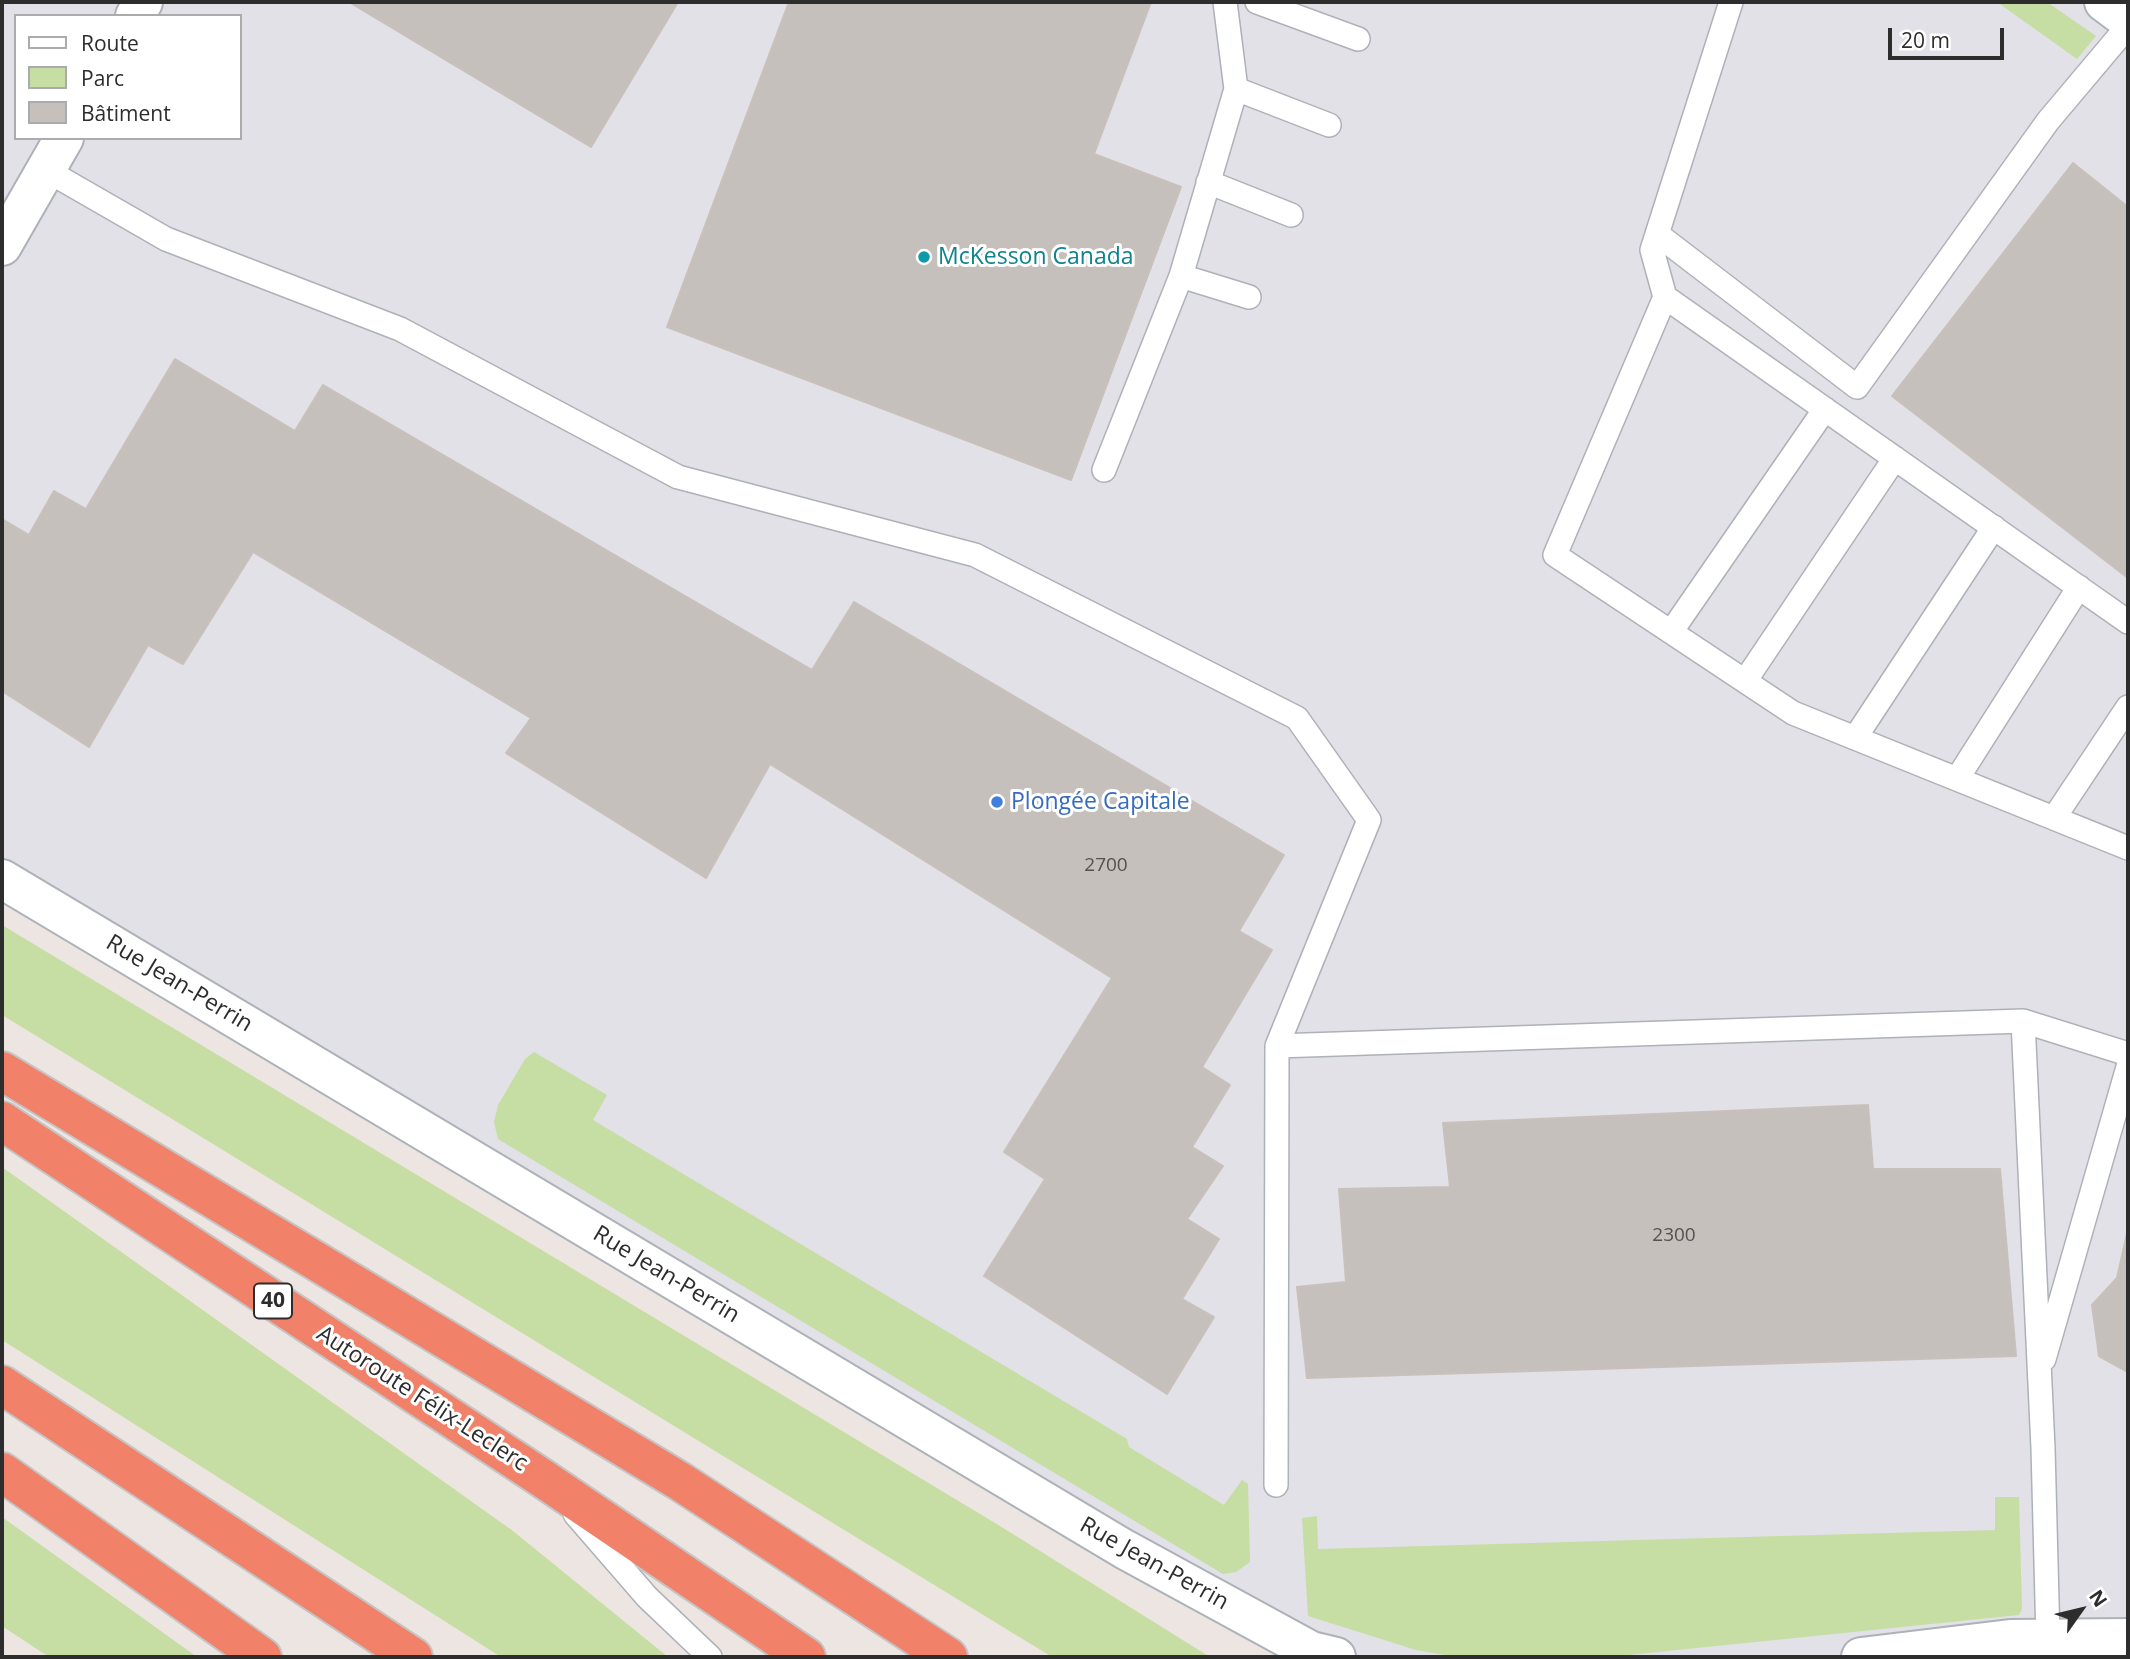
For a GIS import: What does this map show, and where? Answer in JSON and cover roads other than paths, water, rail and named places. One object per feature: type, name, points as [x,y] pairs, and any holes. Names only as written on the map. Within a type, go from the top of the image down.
[{"type":"highway","points":[[2,1071],[733,1515],[973,1657]]},
{"type":"highway","name":"Autoroute Félix-Leclerc","points":[[2,1121],[545,1480],[806,1657]]},
{"type":"highway","points":[[2,1385],[413,1657]]},
{"type":"highway","points":[[2,1472],[262,1657]]},
{"type":"highway","points":[[733,1515],[948,1657]]},
{"type":"street","points":[[2104,2],[2128,19]]},
{"type":"street","points":[[2,246],[55,154]]},
{"type":"street","name":"Rue Jean-Perrin","points":[[2,879],[1124,1549],[1311,1651],[1336,1657]]},
{"type":"street","points":[[1861,1657],[2010,1639],[2128,1638]]},
{"type":"lane","points":[[1104,470],[1181,276],[1236,89],[1225,2]]},
{"type":"lane","points":[[1257,2],[1358,39]]},
{"type":"lane","points":[[1731,2],[1652,250],[1665,297],[1555,555],[1793,713],[2128,848]]},
{"type":"lane","points":[[1657,234],[1857,387],[2048,121],[2128,26]]},
{"type":"lane","points":[[1236,89],[1329,125]]},
{"type":"lane","points":[[55,154],[166,239],[400,329],[678,477],[975,555],[1297,718],[1369,820],[1277,1046],[1276,1485]]},
{"type":"lane","points":[[1208,183],[1291,215]]},
{"type":"lane","points":[[1181,276],[1249,297]]},
{"type":"lane","points":[[1665,297],[2128,622]]},
{"type":"lane","points":[[1671,632],[1825,409]]},
{"type":"lane","points":[[1745,681],[1895,458]]},
{"type":"lane","points":[[1855,738],[1994,527]]},
{"type":"lane","points":[[1957,779],[2080,587]]},
{"type":"lane","points":[[2054,818],[2128,707]]},
{"type":"lane","points":[[1277,1046],[2023,1021],[2128,1055]]},
{"type":"lane","points":[[2023,1021],[2048,1639]]},
{"type":"lane","points":[[2039,1379],[2128,1067]]},
{"type":"lane","points":[[545,1480],[647,1597],[710,1657]]},
{"type":"place","name":"McKesson Canada","points":[[924,257]]},
{"type":"place","name":"Plongée Capitale","points":[[997,802]]}]
